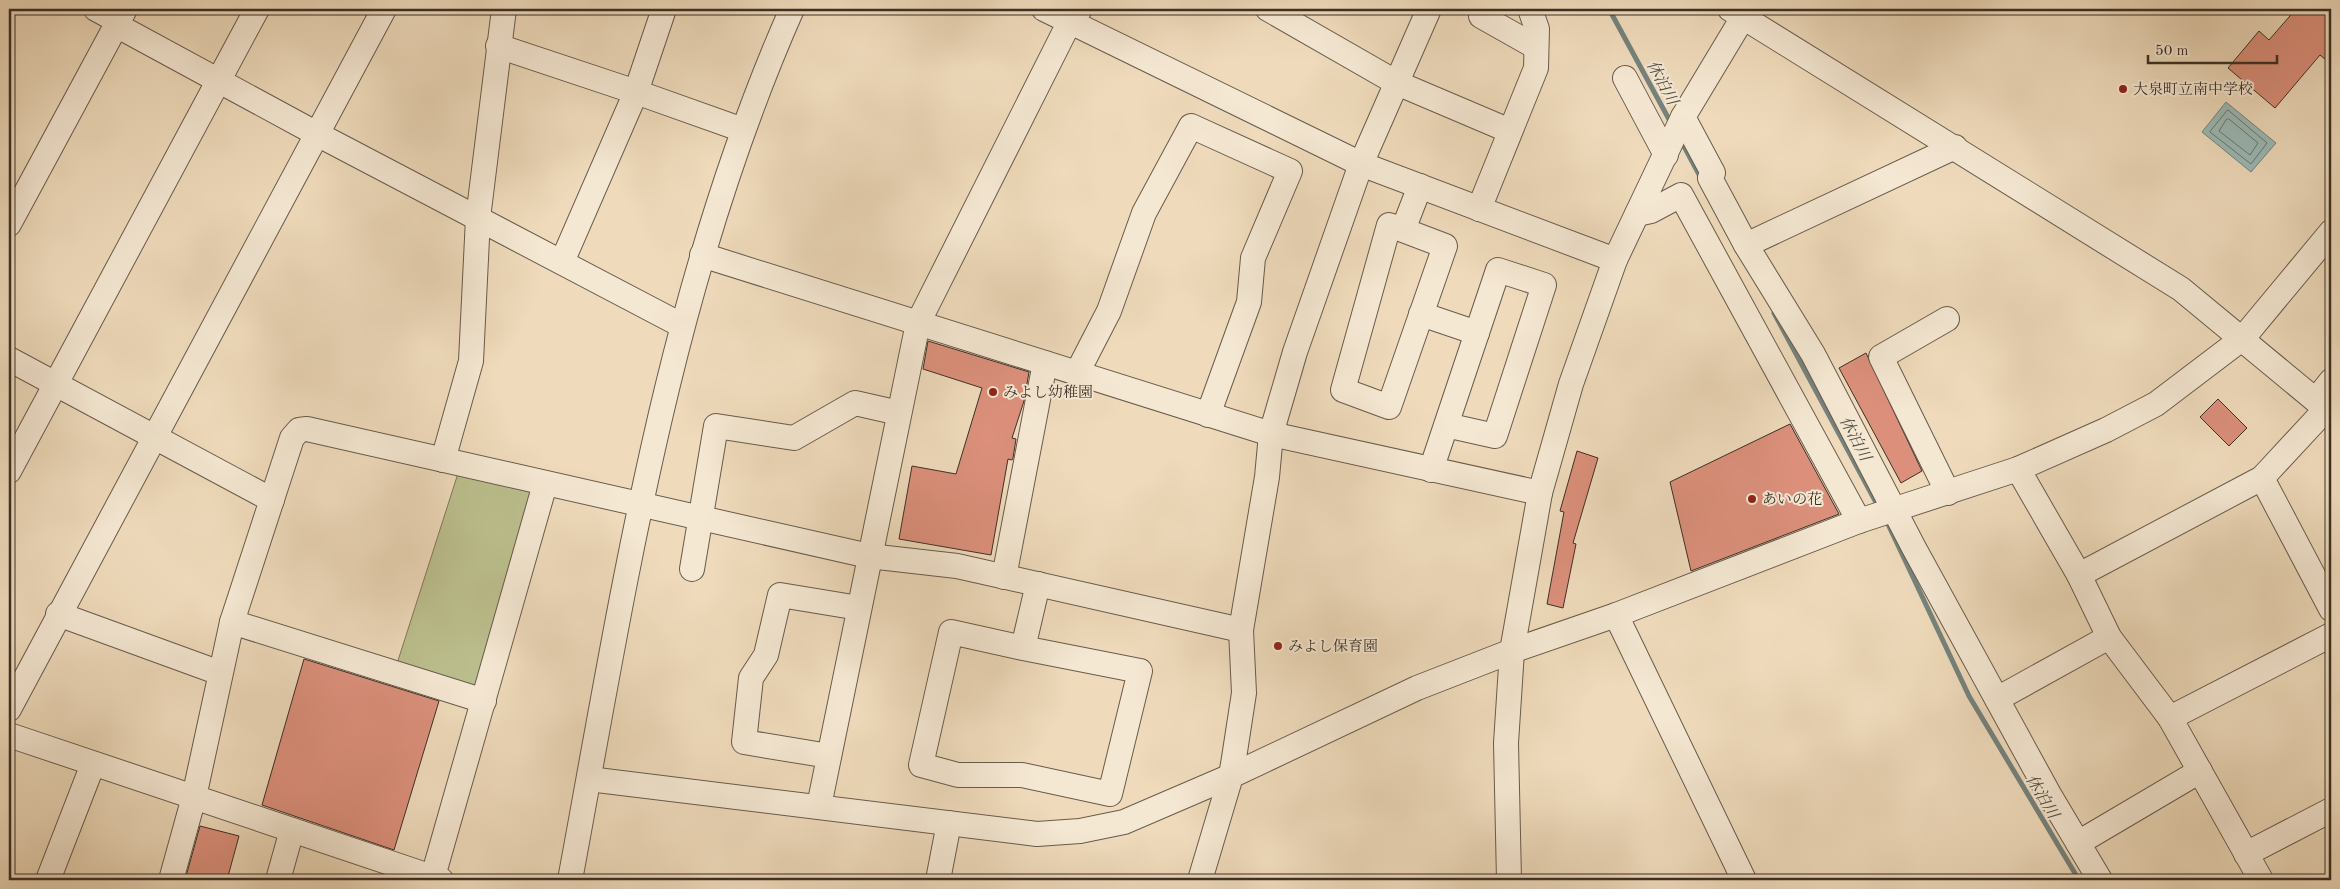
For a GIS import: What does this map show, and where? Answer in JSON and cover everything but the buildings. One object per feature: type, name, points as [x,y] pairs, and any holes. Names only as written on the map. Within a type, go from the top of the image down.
[{"type":"street","points":[[96,9],[119,18],[218,80],[317,134],[681,325]]},
{"type":"street","points":[[9,472],[257,9]]},
{"type":"street","points":[[9,708],[384,9]]},
{"type":"street","points":[[442,460],[471,361],[478,218],[504,9]]},
{"type":"street","points":[[562,262],[636,92],[664,9]]},
{"type":"street","points":[[570,880],[640,504],[681,325],[743,130],[792,9]]},
{"type":"street","points":[[1044,9],[1075,15],[1361,164],[1615,260]]},
{"type":"street","points":[[1268,9],[1397,83],[1510,132]]},
{"type":"street","points":[[1200,880],[1231,776],[1244,693],[1242,630],[1267,477],[1270,434],[1294,352],[1361,164],[1430,9]]},
{"type":"street","points":[[1484,9],[1481,16],[1536,47]]},
{"type":"street","points":[[1479,209],[1536,68],[1537,29],[1530,9]]},
{"type":"street","points":[[1508,880],[1506,743],[1512,650],[1540,493],[1571,384],[1615,260],[1681,122],[1740,11],[2181,289],[2324,407]]},
{"type":"street","points":[[819,806],[918,323],[1075,15]]},
{"type":"street","points":[[9,224],[119,18]]},
{"type":"street","points":[[498,46],[743,130]]},
{"type":"street","points":[[1625,78],[1667,152]]},
{"type":"street","points":[[1681,122],[1713,173],[1710,178],[1746,245],[1813,354],[1875,517]]},
{"type":"street","points":[[1078,374],[1109,310],[1144,213],[1191,126],[1290,171],[1253,258],[1249,302],[1208,415]]},
{"type":"street","points":[[1746,245],[1955,147]]},
{"type":"street","points":[[1403,230],[1420,186]]},
{"type":"street","points":[[1638,214],[1651,211],[1682,195],[1875,517],[1997,699],[2100,880]]},
{"type":"street","points":[[1389,225],[1403,230],[1445,246],[1389,407],[1343,390],[1389,225]]},
{"type":"street","points":[[589,779],[1037,834],[1080,831],[1124,822],[1231,776],[1384,703],[1512,650],[1616,614],[1875,517],[2018,469],[2106,430],[2156,404],[2242,338],[2331,232]]},
{"type":"street","points":[[702,255],[1270,434],[1540,493]]},
{"type":"street","points":[[1432,470],[1446,425],[1498,270],[1544,285],[1495,436],[1446,425]]},
{"type":"street","points":[[1421,314],[1477,333]]},
{"type":"street","points":[[1947,319],[1881,357],[1948,493]]},
{"type":"street","points":[[9,359],[272,500]]},
{"type":"street","points":[[1004,577],[1045,363]]},
{"type":"street","points":[[2079,575],[2262,478],[2324,407],[2331,381]]},
{"type":"street","points":[[692,569],[699,518],[716,426],[794,438],[855,403],[899,414]]},
{"type":"street","points":[[171,880],[194,797],[232,622],[292,438],[299,430],[307,429],[869,556],[956,566],[1242,630]]},
{"type":"street","points":[[2018,469],[2079,575],[2109,638],[2170,718],[2261,880]]},
{"type":"street","points":[[2262,478],[2331,609]]},
{"type":"street","points":[[9,735],[435,879],[545,484]]},
{"type":"street","points":[[1023,648],[1038,584]]},
{"type":"street","points":[[829,756],[744,742],[751,678],[766,655],[780,595],[859,608]]},
{"type":"street","points":[[58,614],[220,672]]},
{"type":"street","points":[[1616,614],[1744,880]]},
{"type":"street","points":[[232,622],[484,700]]},
{"type":"street","points":[[951,632],[1023,648],[1140,671],[1110,794],[1022,775],[958,775],[921,765],[951,632]]},
{"type":"street","points":[[2170,718],[2331,635]]},
{"type":"street","points":[[1997,699],[2109,638]]},
{"type":"street","points":[[48,880],[93,764]]},
{"type":"street","points":[[2078,843],[2200,771]]},
{"type":"street","points":[[2246,854],[2331,810]]},
{"type":"street","points":[[938,880],[949,823]]},
{"type":"street","points":[[278,880],[292,830]]},
{"type":"green space","points":[[461,464],[545,484],[484,701],[394,673]]},
{"type":"water","points":[[2226,102],[2276,143],[2251,172],[2202,132]]},
{"type":"waterway","name":"休泊川","points":[[1609,9],[1671,123]]},
{"type":"waterway","name":"休泊川","points":[[1680,139],[1702,180]]},
{"type":"waterway","name":"休泊川","points":[[1774,313],[1879,508]]},
{"type":"waterway","name":"休泊川","points":[[1887,522],[1969,696],[2079,880]]},
{"type":"place","name":"大泉町立南中学校","points":[[2123,89]]},
{"type":"place","name":"みよし幼稚園","points":[[993,392]]},
{"type":"place","name":"あいの花","points":[[1752,499]]},
{"type":"place","name":"みよし保育園","points":[[1278,646]]}]
